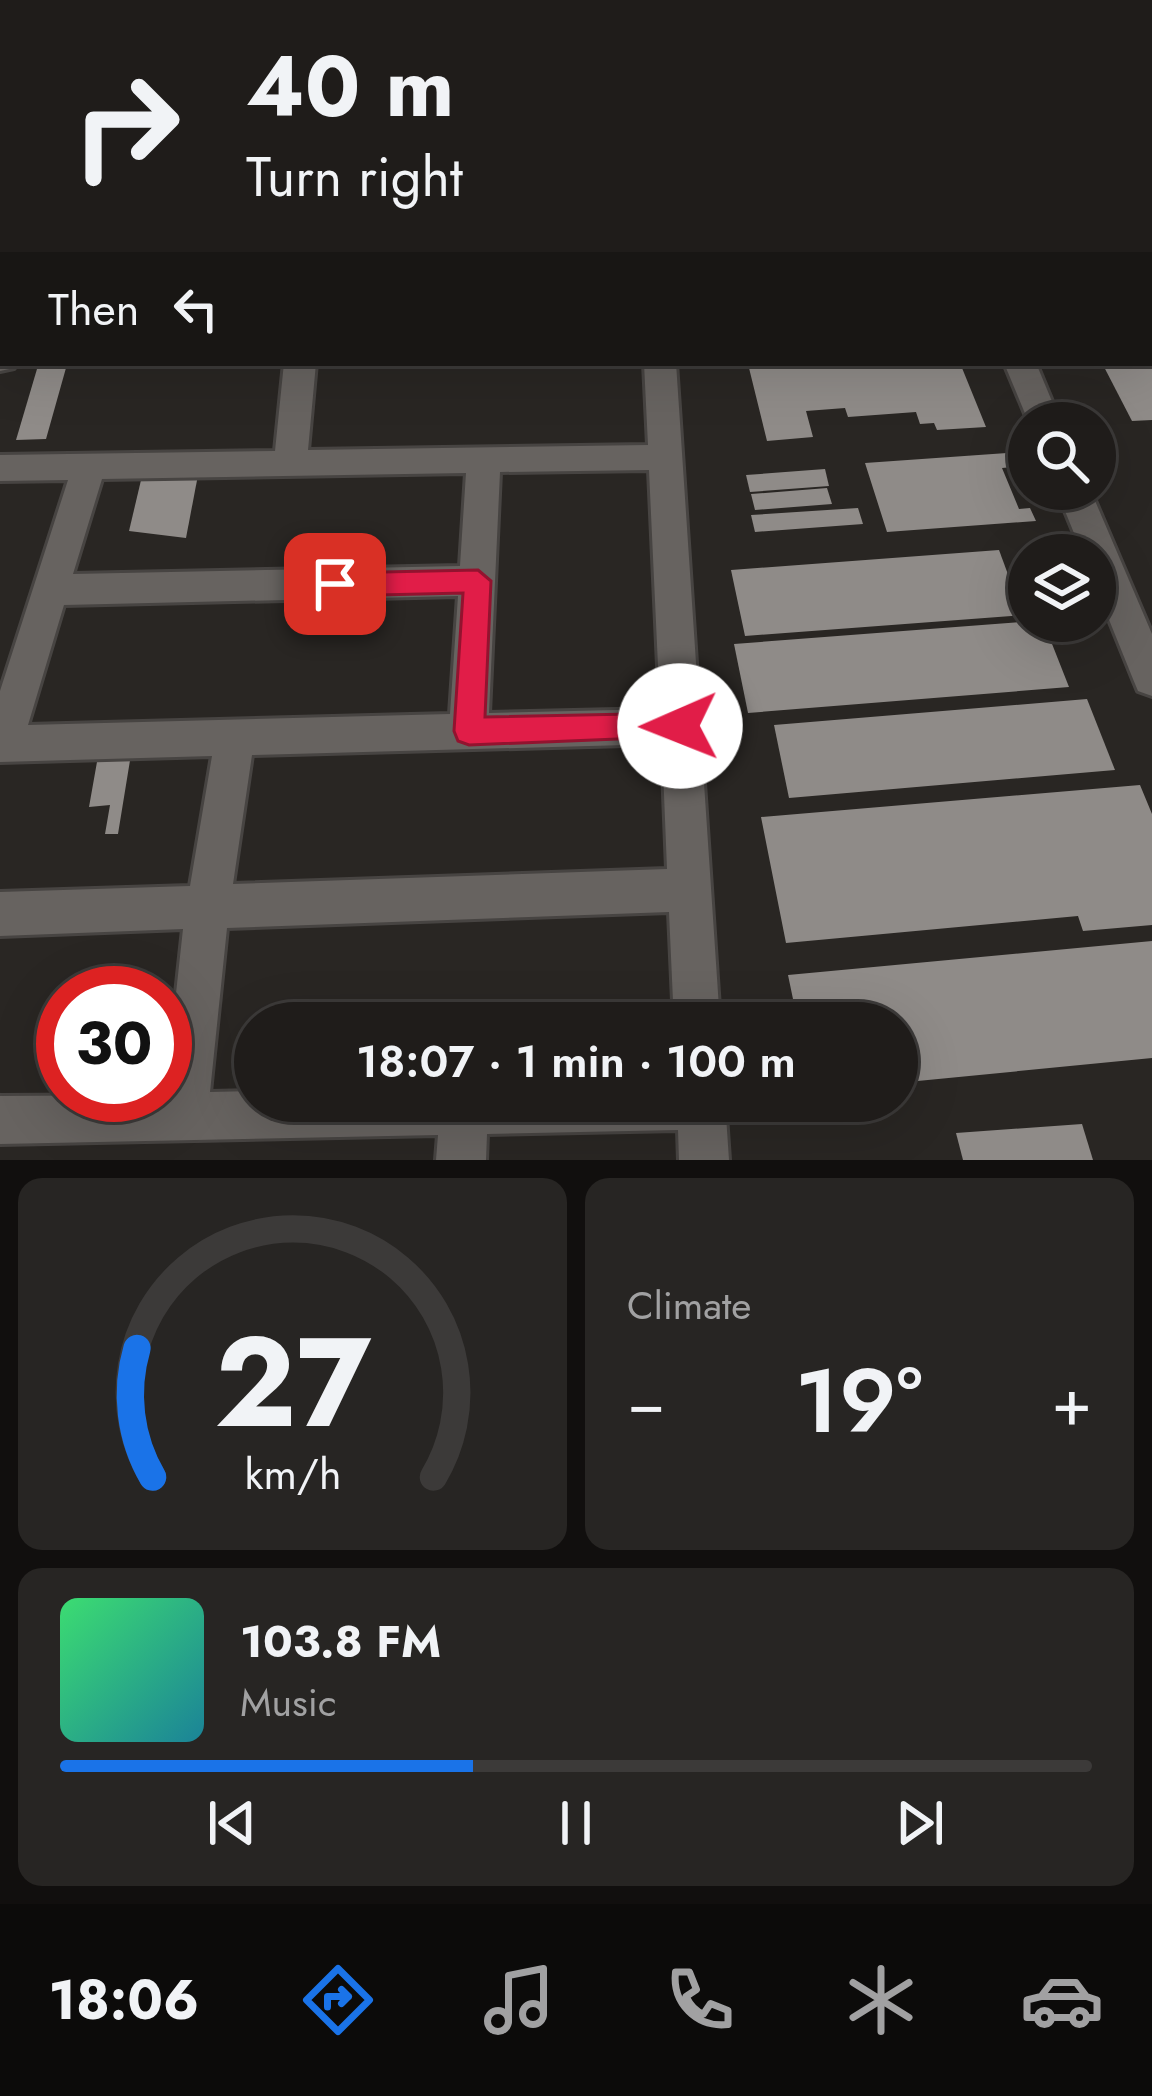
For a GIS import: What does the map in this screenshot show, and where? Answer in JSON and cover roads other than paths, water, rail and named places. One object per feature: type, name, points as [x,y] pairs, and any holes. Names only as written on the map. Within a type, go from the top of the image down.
[{"type":"street","points":[[290,463],[300,366]]},
{"type":"street","points":[[660,366],[696,1002]]},
{"type":"street","points":[[1021,366],[1037,402]]},
{"type":"street","points":[[0,468],[665,457]]},
{"type":"street","points":[[469,731],[484,460]]},
{"type":"street","points":[[89,466],[1,744],[680,726]]},
{"type":"street","points":[[1082,510],[1152,679]]},
{"type":"street","points":[[51,590],[478,581]]},
{"type":"street","points":[[192,1041],[235,738]]},
{"type":"street","points":[[0,914],[689,890]]},
{"type":"street","points":[[192,1117],[234,1116]]},
{"type":"street","points":[[0,1120],[36,1119]]},
{"type":"street","points":[[461,1160],[463,1122]]},
{"type":"street","points":[[702,1122],[704,1160]]}]
